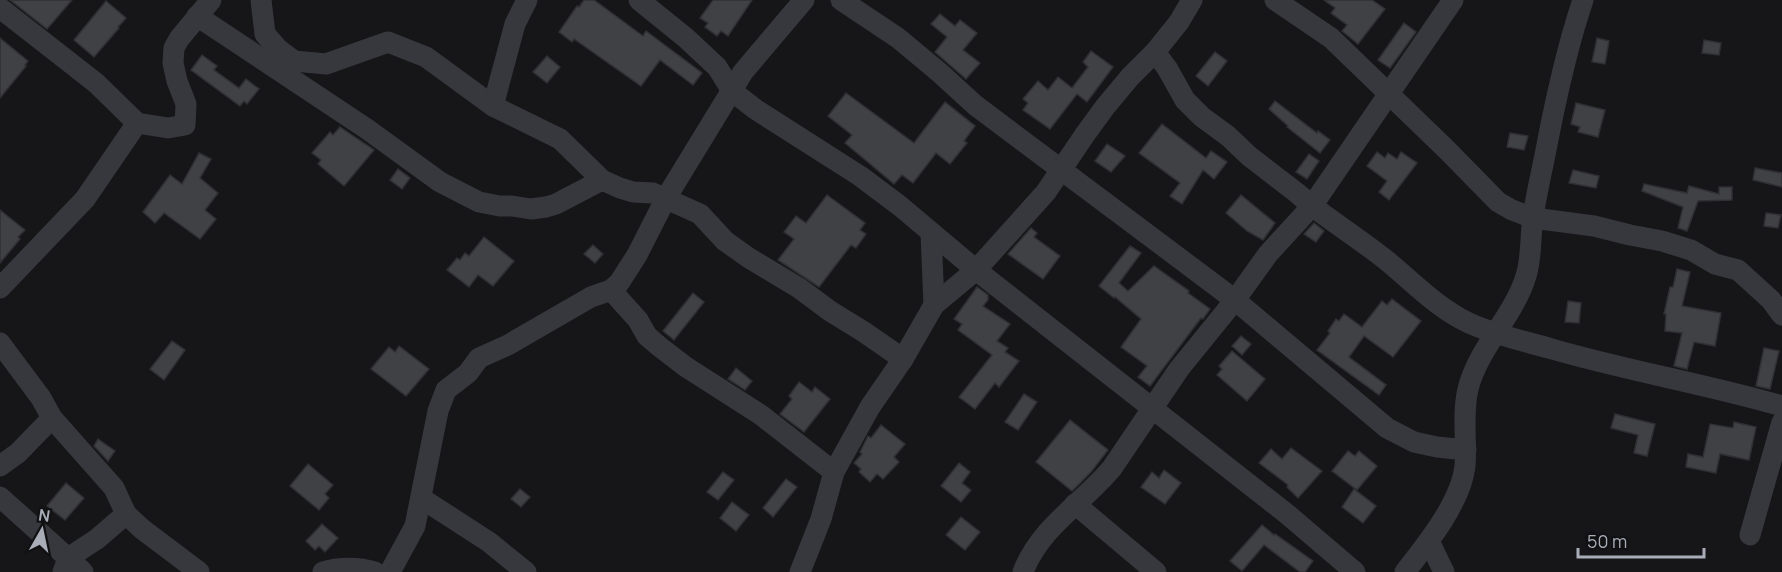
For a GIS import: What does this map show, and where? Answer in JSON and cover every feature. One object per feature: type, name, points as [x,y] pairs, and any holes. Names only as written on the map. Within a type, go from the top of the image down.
[{"type":"street","points":[[261,0],[265,34],[278,49],[294,61],[326,64],[388,42],[426,57],[493,106],[560,140],[602,180],[633,192],[666,198],[700,214],[733,247],[799,288],[903,359]]},
{"type":"street","points":[[493,106],[515,24],[527,0]]},
{"type":"street","points":[[639,0],[717,67],[732,91],[860,176],[900,206],[976,270],[1287,514],[1355,572]]},
{"type":"street","points":[[390,572],[415,526],[438,411],[446,390],[468,374],[479,358],[508,345],[591,297],[611,290],[619,283],[637,255],[666,198],[743,72],[804,0]]},
{"type":"street","points":[[841,0],[898,38],[975,105],[1235,300],[1387,428],[1414,442],[1466,450]]},
{"type":"street","points":[[800,572],[821,519],[834,472],[870,407],[903,359],[934,305],[976,270],[1046,192],[1105,107],[1155,52],[1179,22],[1192,0]]},
{"type":"street","points":[[1275,0],[1330,38],[1498,202],[1533,218],[1594,226],[1691,250],[1715,264],[1738,270],[1771,300],[1782,315]]},
{"type":"street","points":[[1023,572],[1038,545],[1056,521],[1113,468],[1179,369],[1235,300],[1268,254],[1312,206],[1453,0]]},
{"type":"street","points":[[1405,572],[1429,541],[1459,490],[1466,450],[1465,416],[1468,388],[1482,356],[1518,297],[1527,275],[1533,218],[1558,85],[1583,0]]},
{"type":"street","points":[[0,9],[96,83],[137,123],[168,128],[185,125],[186,104],[173,63],[174,48],[204,8],[440,182],[479,202],[531,209],[546,207],[602,180]]},
{"type":"street","points":[[1155,52],[1185,100],[1202,117],[1312,206],[1385,259],[1449,312],[1469,323],[1496,333],[1622,368],[1732,392],[1782,406]]},
{"type":"street","points":[[0,288],[85,199],[137,123]]},
{"type":"street","points":[[931,233],[934,305]]},
{"type":"street","points":[[611,290],[638,320],[647,336],[660,347],[686,367],[761,415],[834,472]]},
{"type":"street","points":[[0,343],[41,398],[52,418],[114,488],[126,514],[199,572]]},
{"type":"street","points":[[0,466],[18,453],[52,418]]},
{"type":"street","points":[[1750,535],[1782,422]]},
{"type":"street","points":[[0,497],[71,567],[97,539],[126,514]]},
{"type":"street","points":[[421,498],[489,542],[526,572]]},
{"type":"street","points":[[1076,504],[1156,572]]},
{"type":"street","points":[[1429,541],[1444,572]]},
{"type":"street","points":[[323,572],[357,569],[375,572]]},
{"type":"building","points":[[10,0],[72,0],[47,29]]},
{"type":"building","points":[[584,0],[594,0],[643,36],[646,31],[702,73],[693,85],[660,60],[641,86],[574,39],[572,42],[559,32],[577,6],[579,7]]},
{"type":"building","points":[[713,0],[752,0],[728,36],[721,31],[717,36],[705,27],[708,23],[700,18]]},
{"type":"building","points":[[1324,0],[1372,0],[1385,9],[1358,44],[1342,31],[1347,25],[1331,13],[1335,8]]},
{"type":"building","points":[[106,1],[126,18],[94,57],[74,40]]},
{"type":"building","points":[[940,14],[955,26],[960,20],[977,33],[963,50],[980,63],[966,79],[935,52],[947,37],[931,24]]},
{"type":"building","points":[[1404,23],[1416,32],[1390,68],[1378,60]]},
{"type":"building","points":[[0,38],[28,61],[0,98]]},
{"type":"building","points":[[1597,38],[1609,41],[1605,64],[1592,62]]},
{"type":"building","points":[[1704,40],[1721,43],[1719,55],[1702,53]]},
{"type":"building","points":[[1091,51],[1113,67],[1087,102],[1077,94],[1050,129],[1023,110],[1028,103],[1023,99],[1038,81],[1048,90],[1058,77],[1072,88],[1088,67],[1083,62]]},
{"type":"building","points":[[1215,52],[1227,61],[1208,86],[1196,76]]},
{"type":"building","points":[[202,55],[217,66],[214,70],[239,88],[246,79],[259,89],[247,104],[244,101],[240,106],[191,70]]},
{"type":"building","points":[[547,56],[560,67],[547,83],[533,72]]},
{"type":"building","points":[[846,93],[914,143],[945,102],[975,126],[964,141],[967,143],[950,164],[936,153],[913,183],[902,175],[894,184],[845,143],[852,135],[828,116]]},
{"type":"building","points":[[1275,101],[1317,133],[1318,131],[1330,140],[1320,153],[1287,127],[1269,109]]},
{"type":"building","points":[[1576,103],[1605,110],[1598,137],[1578,132],[1580,127],[1571,124]]},
{"type":"building","points":[[1162,124],[1206,158],[1211,151],[1227,162],[1214,179],[1203,170],[1182,204],[1170,196],[1180,183],[1139,153]]},
{"type":"building","points":[[340,127],[374,150],[344,186],[318,164],[321,160],[312,153],[330,132],[333,135]]},
{"type":"building","points":[[1510,133],[1528,136],[1524,150],[1507,147]]},
{"type":"building","points":[[1107,144],[1125,156],[1111,172],[1095,161]]},
{"type":"building","points":[[1377,152],[1385,158],[1388,153],[1397,159],[1401,152],[1417,163],[1389,200],[1379,192],[1387,181],[1367,166]]},
{"type":"building","points":[[199,153],[211,159],[200,178],[218,193],[205,210],[216,219],[200,239],[164,213],[155,223],[143,212],[170,175],[182,184]]},
{"type":"building","points":[[1309,154],[1319,161],[1307,179],[1296,172]]},
{"type":"building","points":[[1755,168],[1782,173],[1782,187],[1753,180]]},
{"type":"building","points":[[398,169],[410,178],[402,189],[390,180]]},
{"type":"building","points":[[1573,170],[1599,176],[1596,188],[1569,183]]},
{"type":"building","points":[[1644,184],[1687,193],[1689,186],[1719,194],[1719,187],[1732,187],[1732,200],[1698,201],[1687,231],[1678,228],[1683,207],[1642,191]]},
{"type":"building","points":[[827,195],[865,223],[860,230],[866,234],[856,248],[851,245],[819,287],[778,260],[794,239],[784,232],[796,216],[806,223]]},
{"type":"building","points":[[1241,195],[1275,223],[1263,240],[1247,231],[1226,213]]},
{"type":"building","points":[[0,210],[25,230],[0,263]]},
{"type":"building","points":[[1766,213],[1781,215],[1778,228],[1764,226]]},
{"type":"building","points":[[1314,223],[1324,231],[1316,242],[1304,234]]},
{"type":"building","points":[[1031,228],[1037,233],[1034,237],[1060,256],[1043,279],[1008,254]]},
{"type":"building","points":[[484,237],[514,261],[493,286],[478,275],[469,287],[447,270],[457,258],[460,260],[465,253],[469,256]]},
{"type":"building","points":[[593,245],[603,254],[595,263],[584,254]]},
{"type":"building","points":[[1130,246],[1141,253],[1119,283],[1128,291],[1154,266],[1210,309],[1150,386],[1138,377],[1147,366],[1121,347],[1141,319],[1099,286]]},
{"type":"building","points":[[1677,269],[1690,272],[1682,306],[1721,313],[1715,346],[1694,342],[1687,369],[1674,366],[1682,333],[1665,331],[1666,314],[1664,314]]},
{"type":"building","points":[[977,287],[988,295],[988,300],[983,306],[1010,324],[997,341],[1008,348],[1005,352],[1019,361],[999,387],[995,383],[975,409],[959,397],[992,355],[958,330],[962,324],[954,319]]},
{"type":"building","points":[[693,293],[704,302],[674,340],[663,331]]},
{"type":"building","points":[[1392,299],[1421,321],[1393,357],[1364,336],[1349,357],[1386,385],[1379,395],[1317,350],[1330,333],[1328,331],[1336,319],[1339,321],[1344,314],[1362,327],[1382,301],[1387,305]]},
{"type":"building","points":[[1568,301],[1581,303],[1579,323],[1565,322]]},
{"type":"building","points":[[1241,336],[1251,344],[1242,355],[1232,346]]},
{"type":"building","points":[[172,341],[185,350],[164,380],[150,369]]},
{"type":"building","points":[[399,346],[429,369],[406,396],[371,369],[389,347],[395,352]]},
{"type":"building","points":[[1764,348],[1779,351],[1770,389],[1756,386]]},
{"type":"building","points":[[1232,351],[1265,379],[1247,401],[1217,375],[1222,369],[1219,366]]},
{"type":"building","points":[[736,368],[752,381],[745,390],[728,379]]},
{"type":"building","points":[[799,382],[812,392],[815,387],[830,399],[804,432],[780,414],[792,399],[789,396]]},
{"type":"building","points":[[1024,394],[1037,402],[1018,430],[1005,422]]},
{"type":"building","points":[[1615,414],[1655,424],[1647,456],[1634,453],[1638,435],[1611,428]]},
{"type":"building","points":[[1070,420],[1108,450],[1072,491],[1036,462]]},
{"type":"building","points":[[1734,422],[1756,427],[1749,460],[1720,454],[1716,473],[1686,467],[1688,454],[1703,457],[1710,424],[1733,428]]},
{"type":"building","points":[[881,425],[905,444],[894,457],[899,462],[883,479],[877,474],[870,482],[859,472],[861,469],[854,463],[862,454],[860,452],[868,436],[871,438]]},
{"type":"building","points":[[98,439],[115,451],[108,461],[94,446]]},
{"type":"building","points":[[1291,448],[1322,471],[1298,498],[1287,487],[1288,485],[1259,463],[1271,449],[1282,459]]},
{"type":"building","points":[[1348,451],[1355,456],[1359,451],[1377,466],[1357,490],[1332,471]]},
{"type":"building","points":[[959,463],[970,472],[962,483],[971,490],[961,502],[941,486]]},
{"type":"building","points":[[308,464],[333,485],[325,494],[329,498],[319,510],[290,486]]},
{"type":"building","points":[[1164,470],[1181,483],[1165,504],[1141,487],[1152,472],[1159,478]]},
{"type":"building","points":[[723,472],[734,480],[718,500],[707,492]]},
{"type":"building","points":[[786,479],[797,487],[773,517],[763,508]]},
{"type":"building","points":[[66,483],[84,498],[65,520],[47,506]]},
{"type":"building","points":[[520,489],[530,497],[521,507],[511,499]]},
{"type":"building","points":[[1354,489],[1376,506],[1363,523],[1342,507]]},
{"type":"building","points":[[732,502],[749,515],[736,531],[720,518]]},
{"type":"building","points":[[961,517],[980,532],[965,550],[946,535]]},
{"type":"building","points":[[322,524],[338,538],[325,552],[319,546],[315,550],[306,541]]},
{"type":"building","points":[[1262,525],[1313,561],[1305,572],[1300,572],[1264,545],[1242,571],[1230,561]]}]
